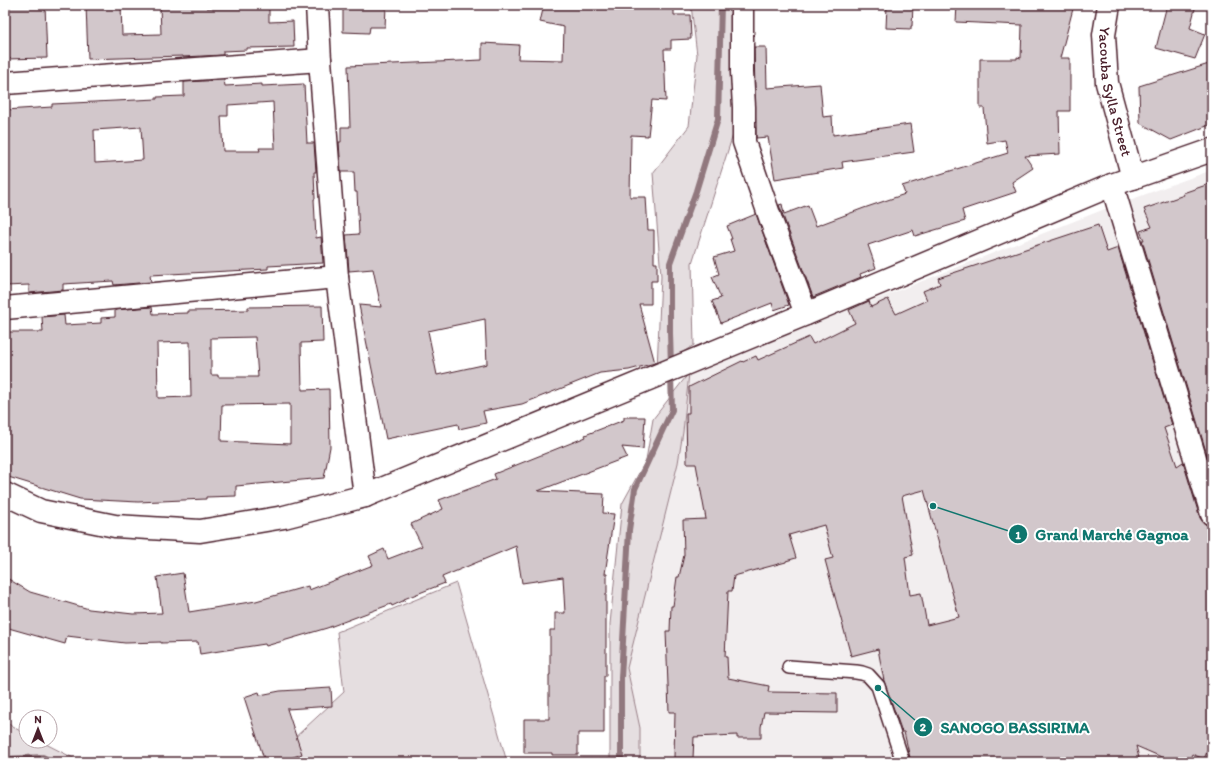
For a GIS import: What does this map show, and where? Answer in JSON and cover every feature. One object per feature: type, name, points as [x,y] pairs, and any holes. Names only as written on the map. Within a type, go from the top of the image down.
[{"type":"street","points":[[317,5],[337,277],[365,496]]},
{"type":"street","points":[[742,5],[744,142],[806,314]]},
{"type":"street","name":"Yacouba Sylla Street","points":[[1109,5],[1104,35],[1107,83],[1133,178]]},
{"type":"street","points":[[5,83],[320,60]]},
{"type":"street","points":[[5,494],[40,511],[115,526],[200,531],[284,517],[365,496],[653,378],[1112,185],[1212,150]]},
{"type":"street","points":[[1112,185],[1212,514]]},
{"type":"street","points":[[5,308],[337,277]]},
{"type":"lane","points":[[789,667],[856,672],[868,675],[878,686],[903,762]]},
{"type":"shaded area","points":[[691,5],[736,5],[737,122],[692,263],[694,345],[657,369],[661,276],[653,173],[689,126],[697,55]]},
{"type":"shaded area","points":[[1212,170],[1212,762],[640,762],[640,728],[627,668],[678,463],[683,432],[689,373],[1105,209]]},
{"type":"shaded area","points":[[689,373],[683,432],[678,463],[627,668],[640,728],[640,762],[610,762],[610,624],[622,504],[646,460],[653,419]]},
{"type":"shaded area","points":[[456,583],[507,762],[284,762],[291,741],[344,692],[337,632]]},
{"type":"shaded area","points":[[5,718],[11,726],[18,730],[18,749],[56,749],[81,762],[5,762]]},
{"type":"building","points":[[6,5],[45,5],[47,58],[5,59]]},
{"type":"building","points":[[86,5],[121,5],[122,35],[161,34],[160,5],[207,5],[207,8],[247,8],[247,5],[269,5],[269,22],[293,21],[294,47],[247,48],[247,50],[223,51],[223,55],[88,59]]},
{"type":"building","points":[[544,5],[674,5],[674,15],[690,15],[691,39],[671,40],[671,49],[664,49],[666,101],[652,100],[648,136],[631,135],[630,197],[646,197],[648,230],[654,230],[654,263],[657,263],[657,281],[651,281],[651,304],[639,304],[655,363],[629,370],[600,373],[522,404],[483,411],[486,423],[459,429],[458,424],[386,439],[359,305],[381,307],[373,269],[349,271],[346,235],[359,234],[357,192],[355,192],[354,172],[341,172],[339,142],[341,142],[341,127],[350,127],[348,66],[482,60],[482,43],[519,45],[518,59],[563,60],[564,27],[540,22]],"holes":[[[485,319],[487,364],[437,375],[428,331]]]},
{"type":"building","points":[[887,5],[913,5],[911,29],[886,28]]},
{"type":"building","points":[[957,5],[1012,7],[1012,5],[1074,5],[1060,58],[1070,58],[1070,111],[1059,111],[1060,154],[1025,156],[1033,168],[1012,182],[1016,192],[962,210],[965,221],[915,236],[913,230],[868,245],[876,268],[860,274],[861,277],[813,297],[779,205],[782,204],[784,214],[808,205],[816,226],[905,194],[902,186],[1008,153],[1005,140],[987,143],[984,108],[980,108],[980,59],[1021,58],[1022,25],[956,22]]},
{"type":"building","points":[[1167,5],[1196,5],[1190,28],[1205,34],[1195,59],[1156,48]]},
{"type":"building","points":[[343,6],[386,7],[385,27],[370,27],[369,33],[343,32]]},
{"type":"building","points":[[754,47],[766,47],[767,88],[820,84],[823,117],[832,116],[833,135],[910,124],[914,152],[842,162],[843,168],[775,179],[768,137],[756,138]]},
{"type":"building","points":[[1212,63],[1212,124],[1171,140],[1140,123],[1139,86]]},
{"type":"building","points":[[224,80],[225,86],[304,84],[307,143],[314,143],[316,172],[314,172],[314,199],[316,238],[321,237],[323,263],[268,266],[268,269],[150,275],[151,282],[114,285],[113,281],[63,284],[63,290],[29,293],[29,285],[5,286],[5,110],[52,107],[52,104],[157,99],[157,97],[184,96],[184,82]],"holes":[[[273,102],[275,148],[259,148],[260,151],[223,151],[221,116],[228,116],[228,105]],[[141,127],[143,160],[95,163],[94,130]]]},
{"type":"building","points":[[1212,183],[1212,471],[1142,240],[1144,240],[1140,231],[1152,227],[1144,209],[1184,195],[1183,193]]},
{"type":"building","points":[[756,214],[789,305],[774,310],[772,303],[721,323],[712,301],[721,298],[712,277],[719,274],[714,257],[734,251],[730,239],[732,239],[727,226]]},
{"type":"building","points":[[1098,225],[1107,252],[1118,248],[1172,425],[1164,428],[1177,466],[1183,462],[1200,518],[1204,523],[1212,526],[1212,740],[1204,759],[1192,754],[1188,762],[1173,762],[1136,746],[1140,762],[911,762],[904,732],[902,732],[884,681],[878,649],[851,656],[825,560],[833,558],[824,525],[789,535],[796,558],[734,576],[732,591],[728,591],[725,657],[727,657],[728,678],[769,686],[768,692],[837,693],[837,713],[764,712],[761,727],[761,738],[737,738],[737,735],[694,737],[693,758],[674,758],[675,712],[669,712],[666,631],[670,631],[671,606],[673,606],[677,577],[679,577],[684,555],[683,520],[706,519],[696,464],[687,464],[686,413],[689,413],[689,387],[742,361],[743,362],[756,356],[758,360],[809,337],[813,344],[855,323],[849,310],[869,301],[871,307],[888,299],[896,314],[927,300],[923,291],[940,284],[938,278]],"holes":[[[924,490],[959,617],[927,625],[921,593],[910,595],[905,557],[913,555],[902,496]]]},
{"type":"building","points":[[322,306],[323,342],[301,343],[302,390],[329,389],[330,447],[324,478],[236,486],[236,496],[138,502],[80,499],[5,476],[5,332],[43,332],[42,317],[64,315],[65,325],[101,323],[101,318],[115,317],[115,310],[152,307],[153,314],[188,313],[188,311],[248,310],[248,307]],"holes":[[[255,337],[258,377],[218,377],[218,375],[211,375],[211,338]],[[190,342],[191,397],[158,398],[157,343]],[[290,404],[290,444],[221,441],[222,405]]]},
{"type":"building","points":[[624,417],[645,417],[643,449],[622,447],[627,457],[538,491],[604,494],[603,513],[614,514],[605,574],[607,574],[607,594],[606,676],[604,676],[604,733],[578,733],[578,755],[524,753],[524,719],[549,719],[550,630],[555,630],[555,613],[565,613],[563,577],[522,583],[516,546],[442,577],[445,583],[404,599],[405,600],[392,606],[391,604],[327,628],[266,646],[265,644],[200,654],[198,642],[125,643],[67,636],[65,644],[5,627],[5,577],[30,592],[89,609],[133,614],[162,613],[157,577],[183,573],[189,612],[256,601],[308,586],[309,590],[373,565],[369,556],[384,549],[388,559],[422,546],[411,524],[443,509],[439,500],[496,479],[494,474],[586,437],[585,435],[624,420]]},
{"type":"building","points":[[331,688],[332,706],[287,709],[302,754],[279,762],[265,762],[244,697],[259,692],[260,695],[280,691]]},
{"type":"waterway","points":[[671,366],[670,263],[696,191],[718,119],[721,5]]},
{"type":"waterway","points":[[621,762],[621,678],[629,530],[635,489],[672,410],[671,375]]},
{"type":"waterway","points":[[5,759],[43,757],[52,762]]},
{"type":"place","name":"Grand Marché Gagnoa","points":[[933,506]]},
{"type":"place","name":"SANOGO BASSIRIMA","points":[[878,688]]}]
